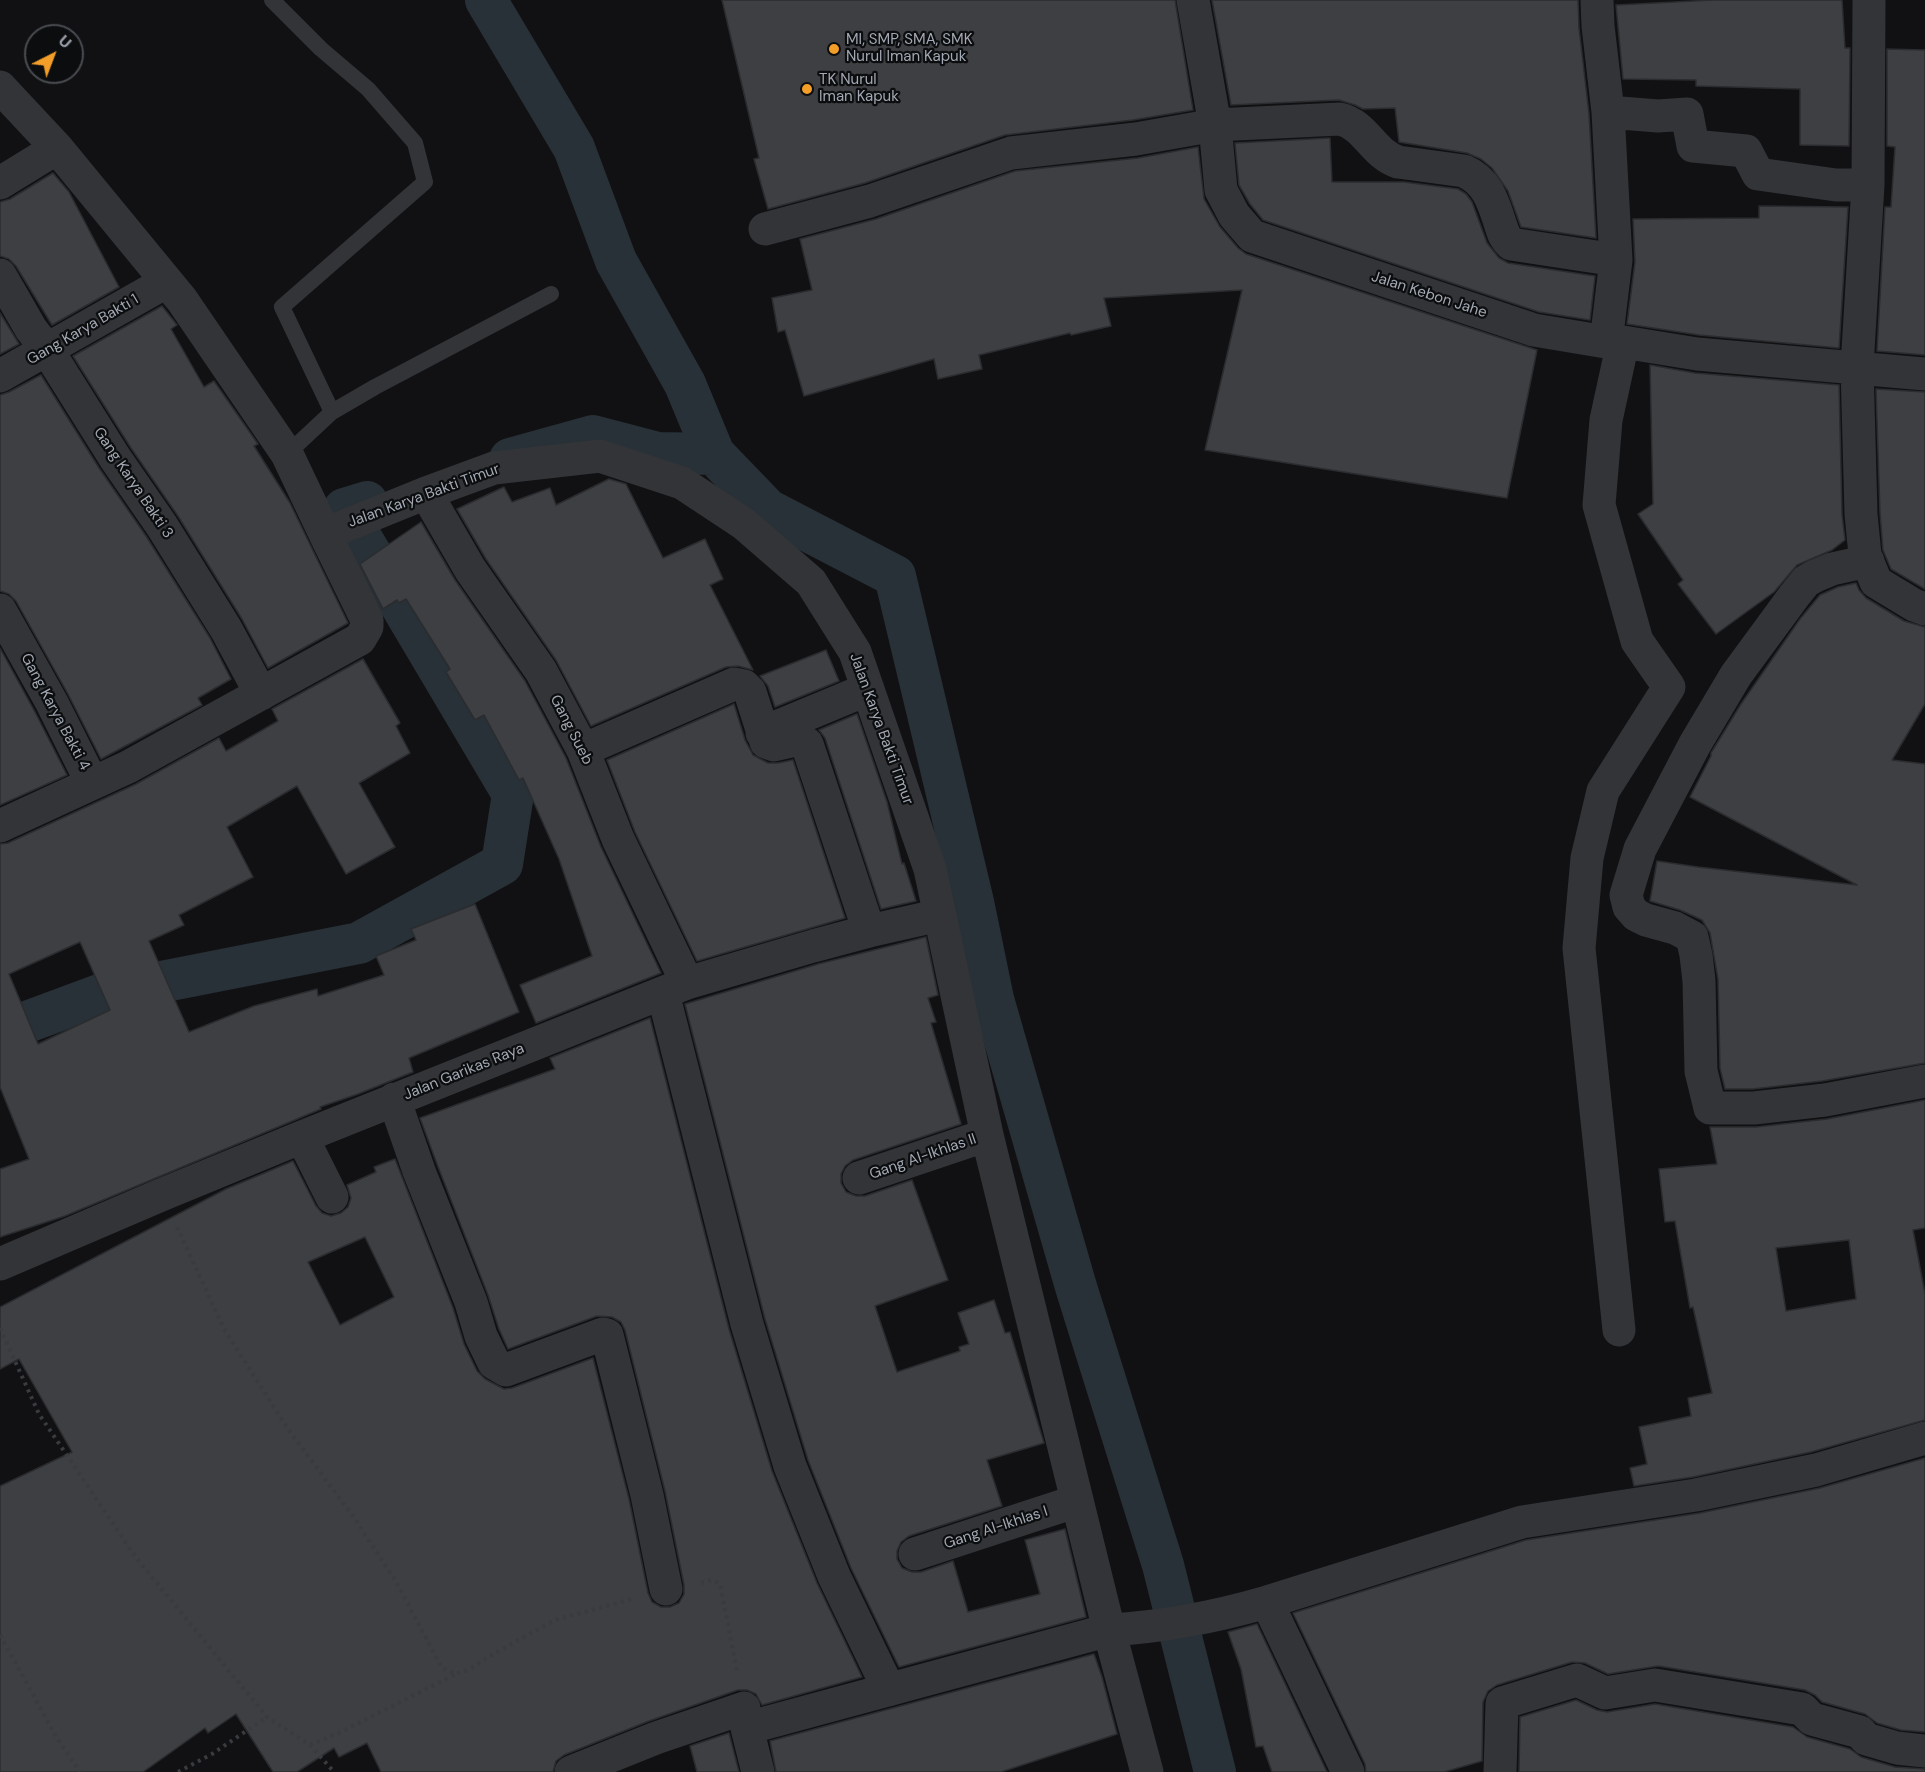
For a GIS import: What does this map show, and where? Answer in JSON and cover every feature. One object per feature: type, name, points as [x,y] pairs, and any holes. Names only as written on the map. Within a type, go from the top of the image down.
[{"type":"street","name":"Jalan Kebon Jahe","points":[[1193,0],[1215,125],[1221,190],[1234,215],[1252,236],[1534,330],[1697,354],[1925,374]]},
{"type":"street","points":[[1597,0],[1608,112],[1616,260],[1615,342],[1599,505],[1637,641],[1669,687],[1603,791],[1587,858],[1580,948],[1619,1330]]},
{"type":"street","points":[[1869,0],[1868,185],[1857,368],[1861,514],[1865,555],[1876,582],[1914,605],[1925,609]]},
{"type":"street","points":[[0,87],[57,148],[182,300],[287,454],[331,531],[367,620],[367,627],[360,639],[128,768],[0,826]]},
{"type":"street","points":[[1608,112],[1658,116],[1687,114],[1693,146],[1746,151],[1758,174],[1836,186],[1868,185]]},
{"type":"street","points":[[765,229],[870,201],[1011,153],[1136,139],[1215,125],[1340,119],[1350,121],[1360,129],[1388,159],[1464,171],[1474,175],[1483,183],[1493,199],[1504,236],[1511,244],[1616,260]]},
{"type":"street","points":[[0,183],[57,148]]},
{"type":"street","name":"Gang Karya Bakti 3","points":[[0,275],[31,329],[48,351],[115,458],[162,526],[226,629],[261,694]]},
{"type":"street","name":"Gang Karya Bakti 1","points":[[0,376],[48,351],[166,282]]},
{"type":"street","name":"Jalan Karya Bakti Timur","points":[[331,531],[494,468],[600,456],[682,483],[744,524],[811,582],[855,652],[930,869],[987,1135],[1109,1630],[1147,1772]]},
{"type":"street","name":"Gang Sueb","points":[[426,493],[470,568],[541,671],[584,750],[675,988],[747,1324],[790,1466],[834,1576],[889,1690]]},
{"type":"street","points":[[1868,561],[1832,568],[1806,581],[1736,675],[1695,744],[1640,849],[1626,896],[1629,907],[1636,915],[1647,921],[1675,928],[1692,937],[1699,981],[1701,1071],[1710,1108],[1754,1108],[1825,1100],[1925,1081]]},
{"type":"street","name":"Gang Karya Bakti 4","points":[[0,610],[52,703],[92,783]]},
{"type":"street","points":[[584,750],[734,684],[744,686],[750,692],[766,742],[771,745],[800,739],[807,744],[869,931]]},
{"type":"street","points":[[762,733],[868,689]]},
{"type":"street","name":"Jalan Garikas Raya","points":[[0,1264],[165,1202],[302,1137],[675,988],[869,931],[940,915]]},
{"type":"street","points":[[394,1099],[419,1172],[471,1302],[481,1336],[494,1363],[506,1370],[603,1334],[607,1335],[647,1496],[666,1589]]},
{"type":"street","name":"Gang Al-Ikhlas II","points":[[859,1178],[987,1135]]},
{"type":"street","points":[[302,1137],[332,1197]]},
{"type":"street","points":[[758,1772],[747,1728],[1109,1630],[1142,1628],[1228,1613],[1522,1522],[1718,1490],[1826,1467],[1925,1438]]},
{"type":"street","name":"Gang Al-Ikhlas I","points":[[915,1554],[1077,1502]]},
{"type":"street","points":[[1267,1602],[1348,1772]]},
{"type":"street","points":[[1500,1772],[1503,1703],[1577,1680],[1605,1694],[1655,1685],[1802,1709],[1812,1719],[1860,1732],[1866,1738],[1897,1748],[1925,1750]]},
{"type":"street","points":[[571,1772],[656,1738],[744,1708]]},
{"type":"lane","points":[[272,0],[321,49],[368,89],[415,143],[425,182],[282,307],[332,412]]},
{"type":"lane","points":[[287,454],[332,412],[550,294]]},
{"type":"path","points":[[165,1202],[224,1329],[288,1429],[355,1519],[395,1580],[442,1668],[456,1674]]},
{"type":"path","points":[[0,1328],[39,1414],[137,1559],[267,1717],[310,1745],[334,1772]]},
{"type":"path","points":[[310,1745],[341,1732],[456,1674],[470,1670],[488,1657],[555,1620],[666,1589],[712,1580],[720,1584],[723,1594],[744,1708]]},
{"type":"path","points":[[0,1635],[57,1738],[80,1772]]},
{"type":"path","points":[[178,1772],[212,1754],[267,1717]]},
{"type":"building","points":[[722,0],[1175,0],[1193,110],[1133,120],[1005,135],[865,183],[768,209],[754,159],[759,158]]},
{"type":"building","points":[[1212,0],[1578,0],[1589,114],[1596,238],[1521,227],[1508,191],[1492,168],[1481,159],[1467,153],[1399,142],[1395,108],[1363,109],[1339,100],[1231,105]]},
{"type":"building","points":[[1713,0],[1842,0],[1845,48],[1850,48],[1849,146],[1800,145],[1800,89],[1696,86],[1696,80],[1623,79],[1616,5]]},
{"type":"building","points":[[1887,49],[1925,50],[1925,355],[1877,351],[1885,207],[1891,207],[1895,147],[1887,146]]},
{"type":"building","points":[[1330,138],[1332,182],[1404,182],[1458,189],[1472,202],[1487,243],[1499,258],[1508,263],[1595,276],[1590,320],[1539,312],[1263,220],[1239,185],[1235,143]]},
{"type":"building","points":[[1198,147],[1204,199],[1220,227],[1246,254],[1537,350],[1507,498],[1205,450],[1242,290],[1104,298],[1111,326],[1071,335],[1070,333],[979,355],[982,369],[938,379],[934,359],[804,396],[785,330],[778,332],[772,298],[812,290],[800,239],[876,219],[1015,171],[1138,158]]},
{"type":"building","points":[[53,173],[69,192],[119,287],[52,325],[16,266],[9,259],[0,256],[0,202],[10,199]]},
{"type":"building","points":[[1759,206],[1848,207],[1839,348],[1699,335],[1627,324],[1635,262],[1633,219],[1759,218]]},
{"type":"building","points":[[162,306],[177,325],[171,329],[204,387],[214,381],[258,444],[254,446],[290,503],[348,623],[268,668],[242,619],[178,516],[131,448],[73,356]]},
{"type":"building","points":[[0,313],[19,344],[0,354]]},
{"type":"building","points":[[1650,365],[1695,373],[1839,385],[1842,515],[1845,540],[1832,550],[1797,565],[1774,592],[1716,634],[1678,584],[1683,580],[1638,514],[1653,504]]},
{"type":"building","points":[[41,375],[210,638],[231,679],[198,698],[202,705],[101,759],[16,601],[9,594],[0,591],[0,395]]},
{"type":"building","points":[[1876,389],[1925,392],[1925,589],[1891,569],[1883,550]]},
{"type":"building","points":[[609,479],[626,484],[663,558],[705,539],[723,579],[710,585],[753,670],[738,666],[726,667],[591,726],[556,660],[486,559],[457,509],[504,487],[512,502],[550,488],[556,505]]},
{"type":"building","points":[[421,522],[455,580],[525,681],[566,758],[601,847],[661,973],[536,1023],[520,985],[592,956],[559,859],[523,778],[519,780],[484,715],[475,720],[446,672],[450,669],[406,599],[399,603],[397,600],[383,609],[360,564]]},
{"type":"building","points":[[1856,583],[1866,598],[1904,621],[1925,627],[1925,704],[1892,760],[1925,764],[1925,1063],[1822,1081],[1753,1089],[1725,1089],[1720,1068],[1718,979],[1710,933],[1702,920],[1680,910],[1650,901],[1657,861],[1857,885],[1690,797],[1711,753],[1741,704],[1800,619],[1820,595],[1838,587]]},
{"type":"building","points":[[0,648],[67,775],[0,805]]},
{"type":"building","points":[[826,650],[839,681],[775,707],[768,686],[760,676]]},
{"type":"building","points":[[363,659],[400,723],[396,726],[410,753],[359,783],[395,847],[346,874],[297,786],[227,827],[253,877],[179,915],[184,925],[149,941],[189,1032],[254,1006],[317,989],[318,996],[384,975],[376,956],[416,940],[411,929],[475,904],[519,1012],[409,1058],[413,1072],[320,1107],[321,1109],[65,1216],[0,1237],[0,1169],[29,1159],[0,1087],[0,844],[8,843],[136,784],[219,738],[226,751],[278,721],[272,709]],"holes":[[[80,942],[110,1010],[38,1044],[9,974]]]},
{"type":"building","points":[[734,704],[745,740],[753,755],[768,763],[793,760],[845,918],[697,961],[635,832],[607,760]]},
{"type":"building","points":[[857,714],[887,802],[902,864],[904,863],[916,901],[881,909],[825,738],[819,730]]},
{"type":"building","points":[[926,937],[938,995],[928,998],[936,1022],[931,1023],[961,1124],[853,1160],[845,1166],[841,1174],[841,1183],[846,1192],[856,1196],[865,1196],[912,1180],[948,1280],[875,1306],[897,1372],[960,1351],[959,1347],[969,1344],[958,1313],[994,1300],[1005,1333],[1010,1332],[1044,1443],[987,1460],[1002,1506],[909,1536],[901,1542],[897,1551],[897,1559],[902,1568],[912,1572],[921,1572],[953,1561],[968,1612],[1040,1594],[1025,1540],[1065,1529],[1086,1617],[899,1667],[851,1568],[808,1460],[765,1319],[685,1004],[818,964]]},
{"type":"building","points":[[650,1018],[729,1329],[772,1471],[817,1583],[862,1677],[762,1705],[756,1694],[747,1690],[738,1690],[649,1721],[564,1755],[556,1761],[553,1772],[381,1772],[367,1743],[339,1757],[334,1748],[297,1772],[273,1772],[236,1714],[208,1733],[205,1728],[143,1772],[0,1772],[0,1486],[72,1452],[19,1359],[0,1369],[0,1307],[226,1189],[293,1161],[316,1206],[322,1213],[331,1216],[341,1213],[348,1207],[351,1198],[347,1185],[376,1172],[374,1167],[395,1159],[453,1308],[464,1344],[477,1371],[485,1379],[504,1389],[512,1388],[593,1358],[629,1499],[648,1593],[652,1602],[661,1607],[670,1607],[679,1603],[684,1594],[684,1585],[665,1491],[625,1330],[621,1322],[612,1317],[597,1316],[508,1349],[420,1118],[555,1069],[550,1058]],"holes":[[[365,1237],[394,1297],[340,1325],[308,1262]]]},
{"type":"building","points":[[1925,1100],[1925,1228],[1913,1230],[1925,1294],[1925,1420],[1811,1452],[1693,1477],[1634,1486],[1630,1468],[1647,1464],[1639,1427],[1691,1416],[1688,1398],[1712,1393],[1693,1307],[1690,1308],[1675,1221],[1665,1222],[1659,1169],[1717,1164],[1710,1127],[1756,1127],[1827,1119]],"holes":[[[1849,1240],[1856,1299],[1786,1311],[1776,1248]]]},
{"type":"building","points":[[1925,1458],[1925,1732],[1901,1730],[1877,1723],[1865,1714],[1822,1702],[1805,1690],[1658,1666],[1608,1674],[1585,1663],[1572,1662],[1497,1685],[1488,1691],[1483,1702],[1482,1761],[1444,1772],[1366,1772],[1365,1764],[1293,1613],[1526,1540],[1700,1513],[1820,1488]]},
{"type":"building","points":[[1257,1624],[1327,1772],[1272,1772],[1263,1746],[1256,1747],[1241,1669],[1228,1632]]},
{"type":"building","points":[[1094,1654],[1117,1734],[1001,1772],[776,1772],[770,1741]]},
{"type":"building","points":[[1576,1700],[1607,1712],[1655,1704],[1793,1727],[1807,1737],[1850,1749],[1861,1757],[1895,1767],[1925,1769],[1925,1772],[1519,1772],[1520,1717]]},
{"type":"building","points":[[729,1733],[739,1772],[697,1772],[690,1746]]},
{"type":"waterway","points":[[486,0],[574,148],[616,261],[685,384],[714,454],[768,510],[895,576],[973,902],[993,999],[1076,1287],[1163,1565],[1215,1772]]},
{"type":"waterway","points":[[510,459],[593,436],[658,453],[714,454]]},
{"type":"waterway","points":[[0,1032],[105,993],[359,943],[502,864],[513,794],[344,509],[367,502]]},
{"type":"place","name":"MI, SMP, SMA, SMK Nurul Iman Kapuk","points":[[834,49]]},
{"type":"place","name":"TK Nurul Iman Kapuk","points":[[807,89]]}]
